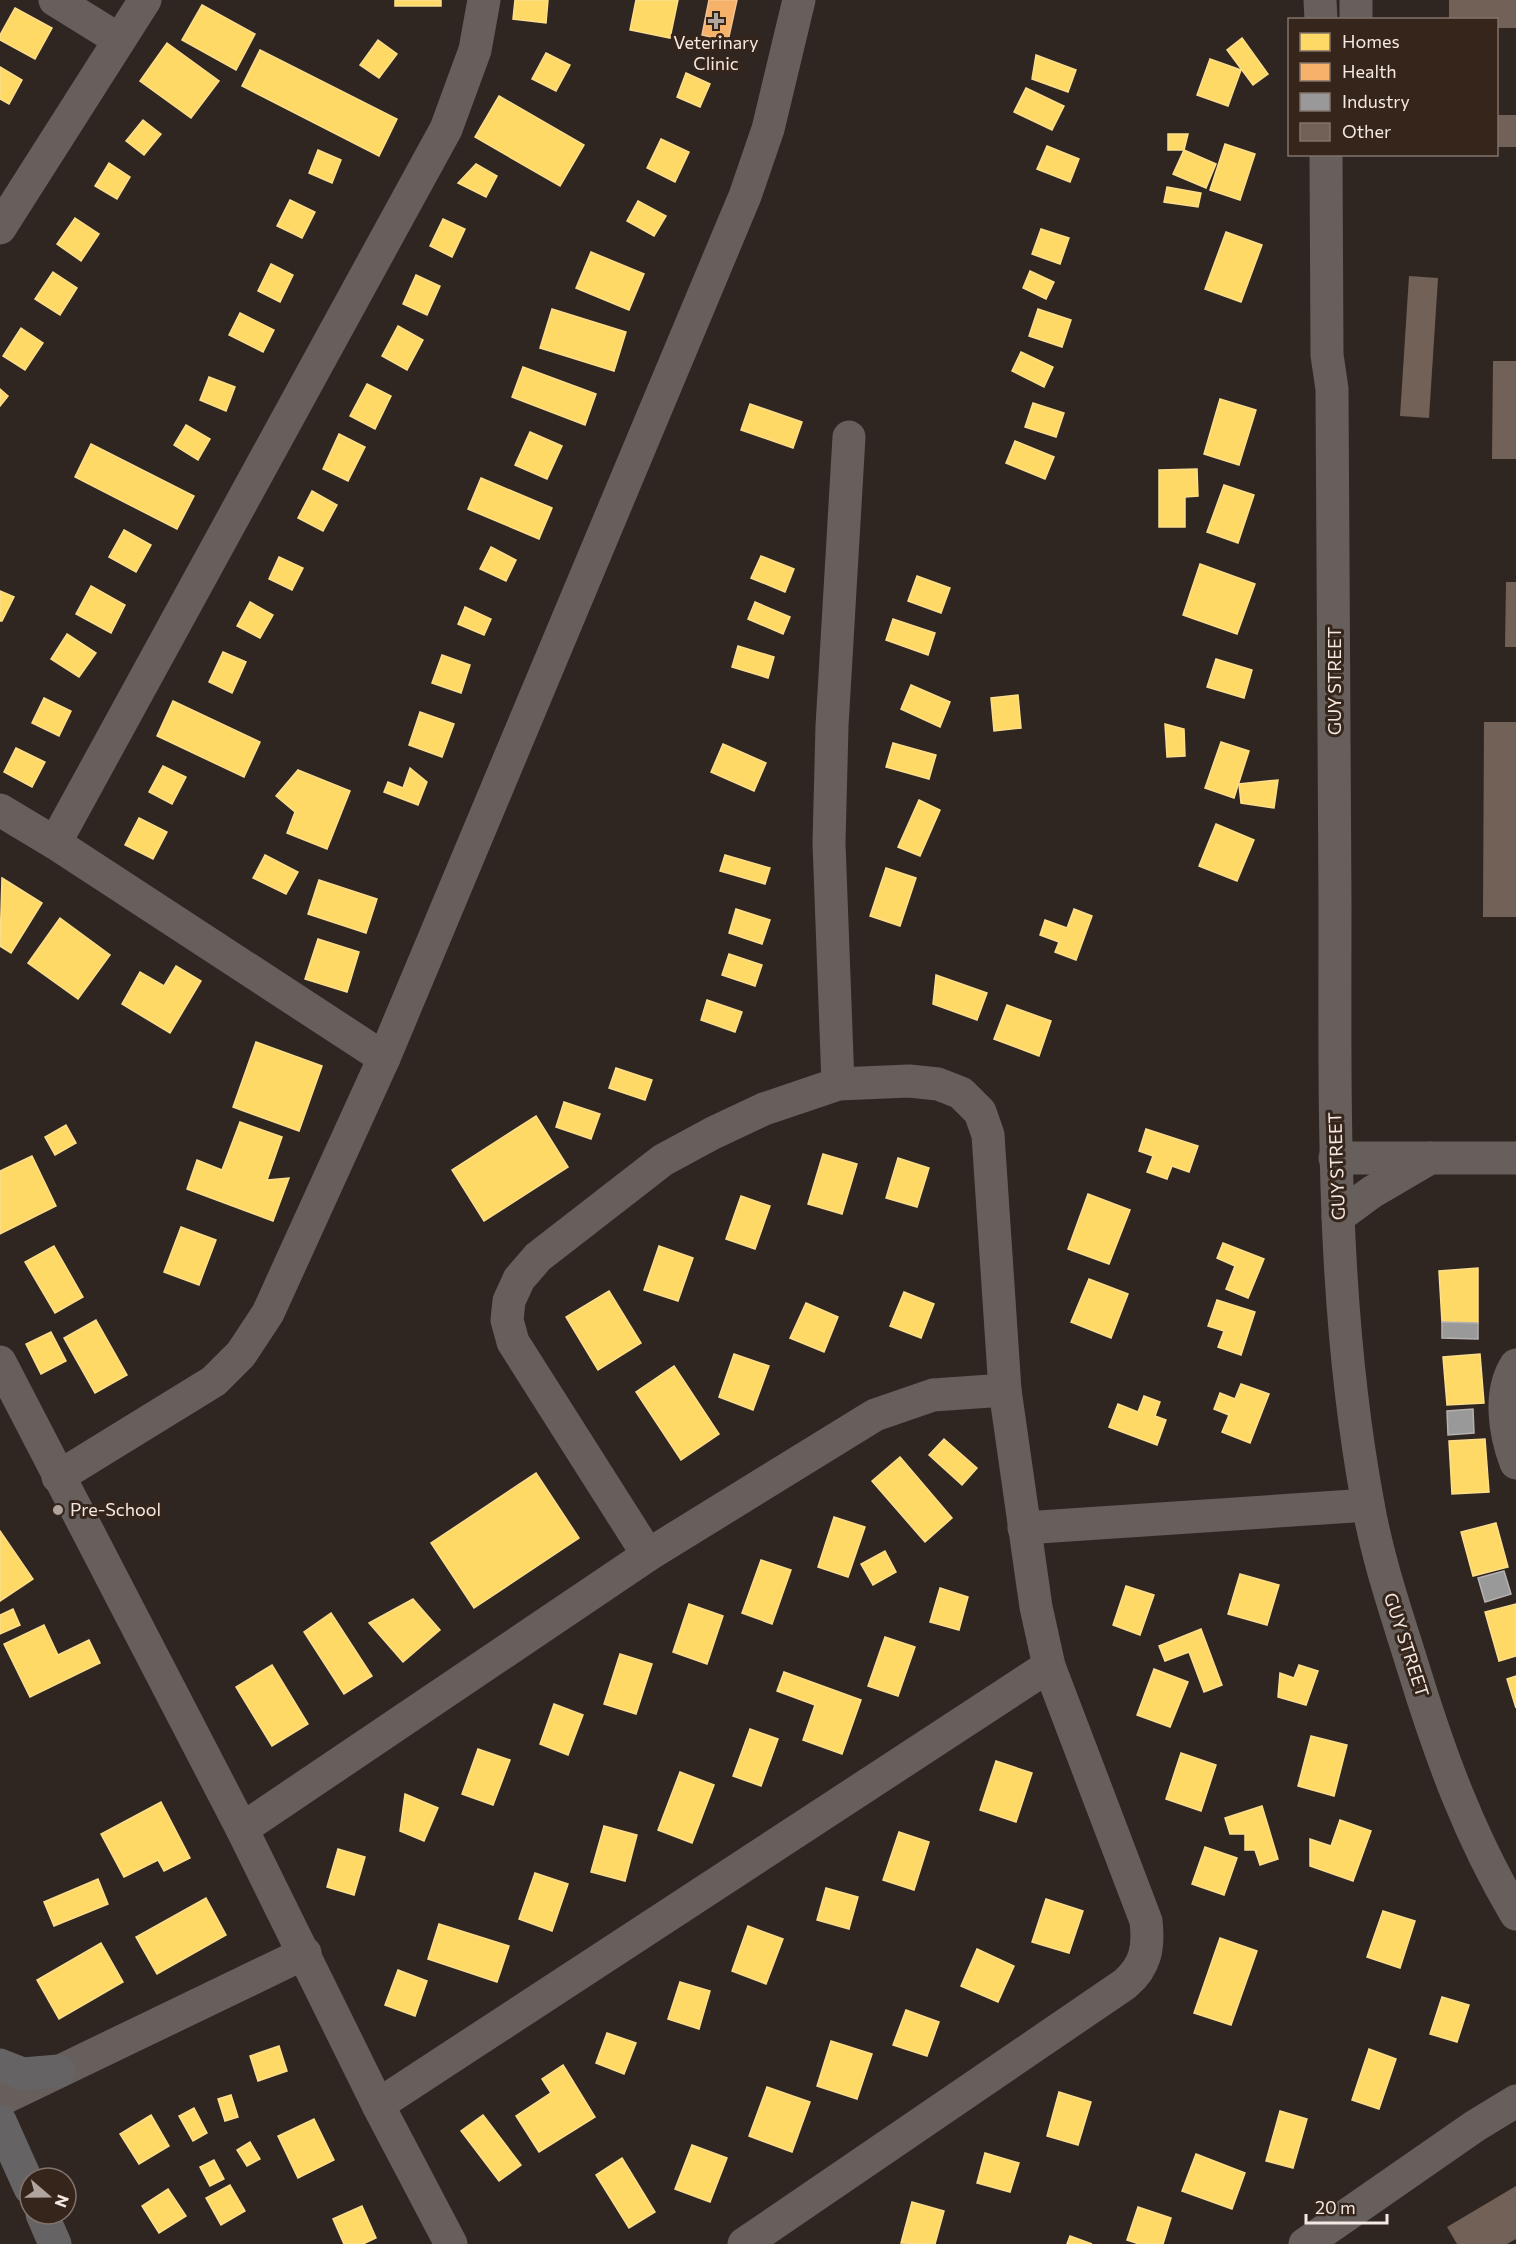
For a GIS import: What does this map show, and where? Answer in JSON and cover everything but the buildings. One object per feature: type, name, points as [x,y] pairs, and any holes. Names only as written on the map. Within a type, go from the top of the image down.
[{"type":"main road","points":[[0,2065],[23,2074],[59,2072]]},
{"type":"main road","points":[[0,2121],[20,2166]]},
{"type":"main road","points":[[47,2226],[55,2244]]},
{"type":"street","points":[[55,0],[118,39]]},
{"type":"street","points":[[0,228],[118,39],[145,0]]},
{"type":"street","points":[[55,843],[446,129],[475,50],[484,0]]},
{"type":"street","points":[[58,1477],[214,1381],[241,1354],[268,1313],[384,1058],[745,196],[768,129],[799,0]]},
{"type":"street","points":[[1320,0],[1321,18]]},
{"type":"street","points":[[1356,18],[1357,0]]},
{"type":"street","name":"GUY STREET","points":[[1326,156],[1327,355],[1332,390],[1335,648],[1335,1158],[1345,1344],[1368,1505],[1391,1602],[1434,1736],[1476,1841],[1516,1914]]},
{"type":"street","name":"GUY STREET","points":[[1332,390],[1342,354],[1349,156]]},
{"type":"street","points":[[838,1084],[829,843],[832,726],[849,437]]},
{"type":"street","points":[[0,810],[55,843],[384,1058]]},
{"type":"street","points":[[648,1555],[513,1342],[507,1320],[509,1300],[519,1279],[538,1257],[663,1160],[712,1133],[764,1109],[838,1084],[909,1081],[938,1084],[961,1093],[980,1112],[988,1135],[1005,1390],[1036,1607],[1049,1666],[1146,1921],[1146,1956],[1139,1973],[1116,1991],[744,2244]]},
{"type":"street","points":[[1335,1158],[1516,1158]]},
{"type":"street","points":[[1338,1217],[1372,1192],[1432,1158]]},
{"type":"street","points":[[0,1362],[305,1953],[378,2105],[451,2244]]},
{"type":"street","points":[[1516,1365],[1510,1374],[1505,1407],[1509,1445],[1516,1462]]},
{"type":"street","points":[[242,1830],[648,1555],[875,1415],[933,1395],[1005,1390]]},
{"type":"street","points":[[1024,1528],[1368,1505]]},
{"type":"street","points":[[378,2105],[1049,1666]]},
{"type":"street","points":[[0,2100],[305,1953]]},
{"type":"street","points":[[1475,2126],[1516,2079]]},
{"type":"street","points":[[1305,2244],[1475,2126],[1516,2101]]},
{"type":"place","name":"Veterinary Clinic","points":[[716,21]]},
{"type":"place","name":"Pre-School","points":[[58,1510]]}]
